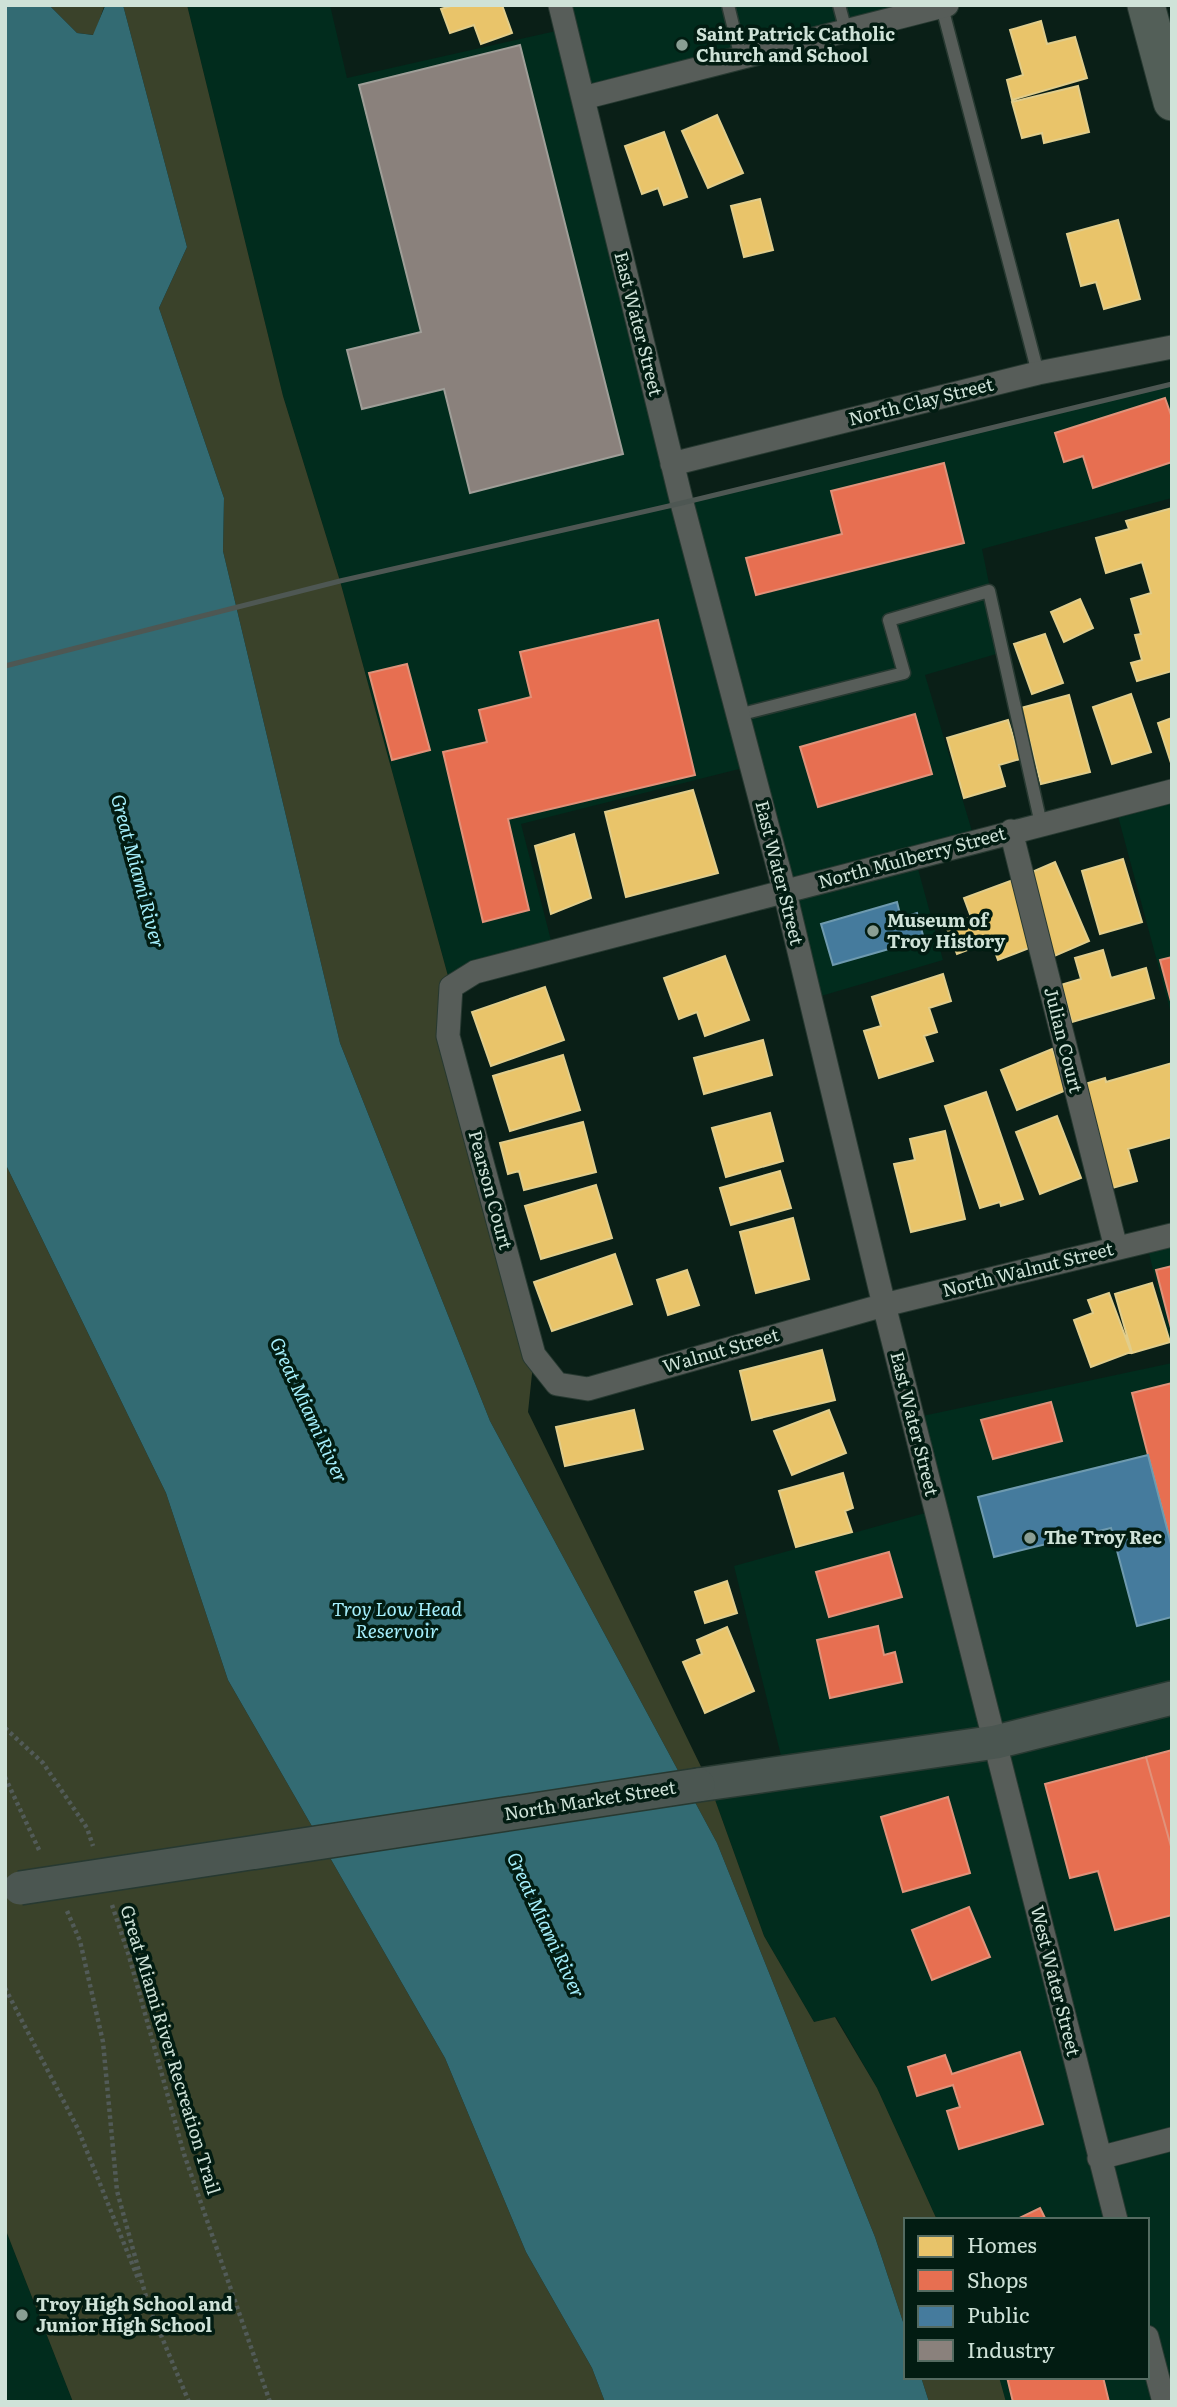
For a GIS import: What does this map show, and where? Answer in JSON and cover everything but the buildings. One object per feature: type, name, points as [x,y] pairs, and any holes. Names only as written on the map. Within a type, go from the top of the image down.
[{"type":"main road","points":[[1146,5],[1172,102]]},
{"type":"main road","name":"North Market Street","points":[[13,1890],[996,1742],[1172,1698]]},
{"type":"street","name":"East Water Street","points":[[560,5],[672,464],[785,893],[884,1305],[996,1742]]},
{"type":"street","points":[[583,99],[945,6]]},
{"type":"street","name":"North Clay Street","points":[[672,464],[1038,373],[1172,347]]},
{"type":"street","name":"North Mulberry Street","points":[[451,987],[475,972],[1172,790]]},
{"type":"street","name":"Julian Court","points":[[1011,831],[1116,1248]]},
{"type":"street","name":"Pearson Court","points":[[451,987],[448,1036],[534,1355],[558,1384]]},
{"type":"street","name":"North Walnut Street","points":[[884,1305],[1172,1235]]},
{"type":"street","name":"Walnut Street","points":[[558,1384],[588,1389],[884,1305]]},
{"type":"street","name":"West Water Street","points":[[996,1742],[1115,2218]]},
{"type":"street","points":[[1099,2158],[1172,2139]]},
{"type":"street","points":[[1149,2345],[1164,2402]]},
{"type":"lane","points":[[728,5],[741,58]]},
{"type":"lane","points":[[839,5],[846,31]]},
{"type":"lane","points":[[945,6],[1038,373]]},
{"type":"lane","points":[[738,715],[904,673],[889,620],[989,591],[1041,824]]},
{"type":"path","points":[[5,1728],[43,1763],[87,1828],[95,1854]]},
{"type":"path","points":[[5,1777],[40,1853]]},
{"type":"path","name":"Great Miami River Recreation Trail","points":[[108,1892],[129,1956],[184,2154],[270,2402]]},
{"type":"path","points":[[63,1903],[80,1941],[103,2042],[117,2191],[148,2304]]},
{"type":"path","points":[[5,1988],[78,2129],[189,2402]]},
{"type":"shaded area","points":[[49,5],[112,5],[104,7],[94,35],[77,33]]},
{"type":"shaded area","points":[[123,5],[187,5],[283,396],[340,581],[451,987],[448,1036],[534,1355],[528,1412],[709,1783],[764,1936],[814,2022],[835,2017],[877,2088],[936,2218],[904,2218],[904,2325],[875,2237],[717,1843],[490,1421],[340,1043],[223,551],[224,498],[159,308],[187,247]]},
{"type":"shaded area","points":[[187,5],[330,5],[347,78],[565,29],[560,5],[947,5],[584,98],[682,503],[1172,384],[1172,498],[982,549],[1003,652],[925,675],[975,841],[915,858],[943,960],[811,999],[751,766],[521,824],[554,952],[451,987],[340,581],[283,396]]},
{"type":"shaded area","points":[[1172,791],[1172,1017],[1115,805]]},
{"type":"shaded area","points":[[5,1163],[166,1493],[228,1680],[445,2058],[526,2252],[592,2368],[605,2402],[73,2402],[5,2228]]},
{"type":"shaded area","points":[[1172,1235],[1172,1348],[1146,1241]]},
{"type":"shaded area","points":[[1172,1363],[1172,2402],[1006,2402],[1000,2379],[1149,2379],[1149,2218],[936,2218],[877,2088],[836,2017],[814,2022],[764,1936],[709,1783],[785,1772],[734,1566],[936,1510],[913,1418]]},
{"type":"shaded area","name":"Troy High School and Junior High School","points":[[5,2228],[73,2402],[5,2402]]},
{"type":"shaded area","points":[[922,2379],[1000,2379],[1006,2402],[929,2402]]},
{"type":"water","name":"Troy Low Head Reservoir","points":[[5,5],[49,5],[77,33],[93,35],[105,6],[123,5],[187,247],[159,308],[224,498],[223,551],[340,1043],[490,1421],[717,1843],[875,2237],[904,2325],[904,2379],[922,2379],[929,2402],[605,2402],[592,2368],[526,2252],[445,2058],[228,1680],[166,1493],[5,1163]]},
{"type":"railway","points":[[5,666],[340,581],[682,503],[1172,384]]},
{"type":"place","name":"Saint Patrick Catholic Church and School","points":[[682,45]]},
{"type":"place","name":"Museum of Troy History","points":[[873,931]]},
{"type":"place","name":"The Troy Rec","points":[[1030,1538]]},
{"type":"place","name":"Troy High School and Junior High School","points":[[22,2315]]},
{"type":"water label","name":"Great Miami River","points":[[138,871]]},
{"type":"water label","name":"Great Miami River","points":[[309,1410]]},
{"type":"water label","name":"Great Miami River","points":[[546,1925]]}]
